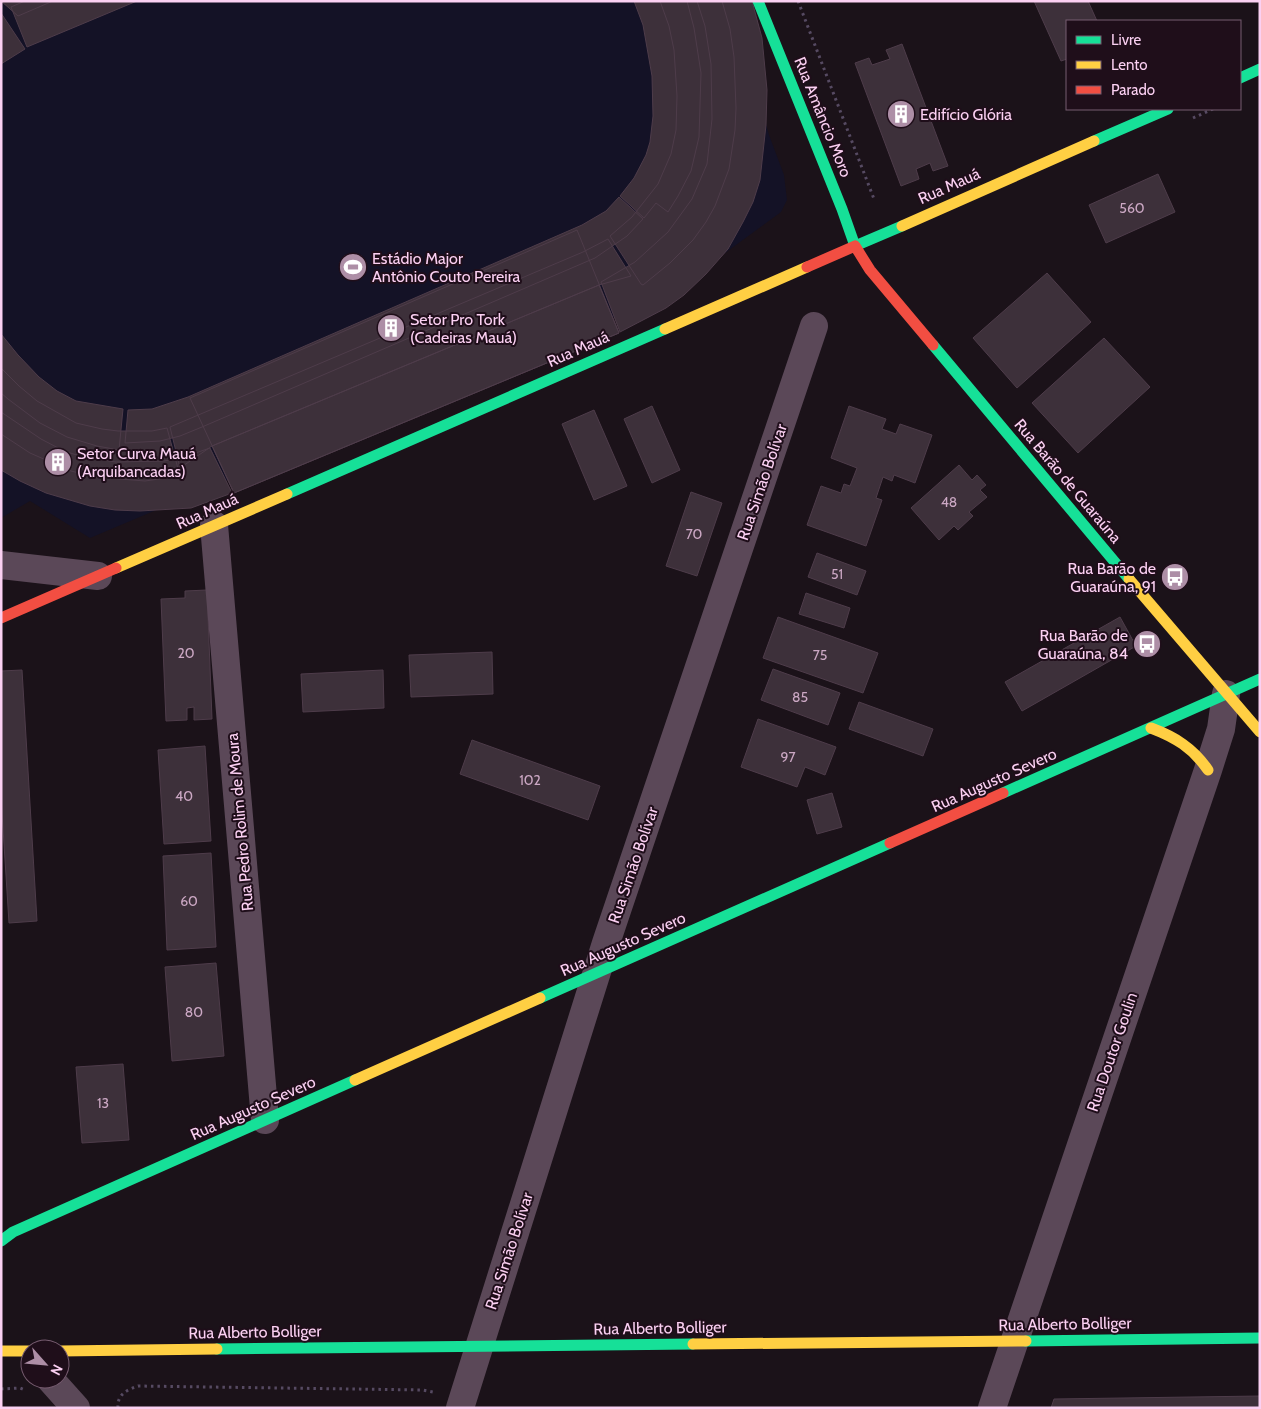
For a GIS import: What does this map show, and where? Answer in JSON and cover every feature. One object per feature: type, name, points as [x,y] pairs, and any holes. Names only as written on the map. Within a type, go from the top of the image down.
[{"type":"main road","name":"Rua Amâncio Moro","points":[[758,1],[842,209],[855,246]]},
{"type":"main road","points":[[1241,78],[1260,69]]},
{"type":"main road","name":"Rua Mauá","points":[[1,618],[1166,110]]},
{"type":"main road","name":"Rua Barão de Guaraúna","points":[[855,246],[870,270],[1260,732]]},
{"type":"main road","name":"Rua Augusto Severo","points":[[1,1241],[13,1232],[1260,679]]},
{"type":"main road","points":[[1151,728],[1188,745],[1200,757],[1208,770]]},
{"type":"main road","name":"Rua Alberto Bolliger","points":[[70,1351],[1260,1338]]},
{"type":"street","name":"Rua Simão Bolívar","points":[[449,1402],[479,1346],[597,974],[814,326]]},
{"type":"street","name":"Rua Pedro Rolim de Moura","points":[[214,525],[266,1120]]},
{"type":"street","points":[[1,565],[98,576]]},
{"type":"street","name":"Rua Doutor Goulin","points":[[992,1408],[1208,770],[1221,729],[1226,694]]},
{"type":"street","points":[[59,1389],[76,1408]]},
{"type":"path","points":[[798,1],[874,199]]},
{"type":"path","points":[[118,1408],[118,1403],[124,1392],[138,1386],[423,1390],[433,1392],[449,1402]]},
{"type":"shaded area","name":"Estádio Major Antônio Couto Pereira","points":[[1,1],[731,1],[769,135],[784,175],[787,200],[781,212],[669,294],[90,538],[30,501],[1,518]]},
{"type":"building","points":[[1,1],[53,1],[18,16]]},
{"type":"building","points":[[25,1],[137,1],[27,47],[11,7]]},
{"type":"building","points":[[634,1],[687,1],[694,28],[701,73],[699,137],[691,171],[668,212],[656,203],[644,218],[620,196],[634,178],[646,155],[650,142],[653,116],[652,76],[643,25]]},
{"type":"building","points":[[660,1],[722,1],[730,29],[734,57],[735,130],[729,169],[715,206],[706,222],[693,240],[670,263],[643,285],[610,236],[632,217],[658,184],[671,154],[676,130],[677,96],[674,50],[669,26]]},
{"type":"building","points":[[697,1],[752,1],[762,38],[767,90],[766,125],[760,180],[753,202],[728,249],[706,274],[684,295],[666,308],[620,332],[601,282],[635,262],[668,232],[692,199],[707,164],[712,119],[711,64],[705,26]]},
{"type":"building","points":[[1034,1],[1088,1],[1097,20],[1066,20],[1066,59],[1061,61]]},
{"type":"building","points":[[1,13],[25,49],[1,64]]},
{"type":"building","name":"Edifício Glória","points":[[902,44],[948,166],[933,171],[930,163],[916,169],[919,179],[901,186],[855,63],[869,58],[872,65],[890,59],[886,50]]},
{"type":"building","points":[[1158,174],[1175,212],[1106,243],[1089,205]]},
{"type":"building","name":"Setor Pro Tork (Cadeiras Mauá)","points":[[619,197],[643,219],[627,236],[595,258],[180,436],[160,441],[125,443],[128,410],[152,409],[188,397],[582,225],[606,211]]},
{"type":"building","points":[[577,230],[619,333],[234,493],[190,398]]},
{"type":"building","name":"Setor Pro Tork (Cadeiras Mauá)","points":[[608,239],[631,276],[599,285],[212,446],[180,468],[170,427],[583,252]]},
{"type":"building","points":[[1047,273],[1091,322],[1017,388],[973,338]]},
{"type":"building","points":[[599,285],[619,333],[234,493],[212,446]]},
{"type":"building","name":"Setor Curva Mauá (Arquibancadas)","points":[[1,334],[39,377],[57,391],[76,401],[123,409],[119,450],[67,437],[40,423],[1,393]]},
{"type":"building","points":[[1104,338],[1150,387],[1078,453],[1032,403]]},
{"type":"building","name":"Setor Curva Mauá (Arquibancadas)","points":[[1,368],[37,401],[76,423],[118,431],[152,431],[167,428],[180,476],[145,481],[95,477],[71,471],[30,453],[1,434]]},
{"type":"building","points":[[652,406],[680,470],[652,483],[624,419]]},
{"type":"building","points":[[849,406],[886,419],[882,429],[896,434],[900,424],[932,435],[915,483],[894,475],[892,481],[883,477],[876,498],[882,500],[866,546],[807,525],[821,486],[841,493],[844,484],[850,486],[857,468],[831,458]]},
{"type":"building","points":[[594,410],[627,486],[594,500],[562,424]]},
{"type":"building","name":"Setor Curva Mauá (Arquibancadas)","points":[[1,412],[41,439],[64,451],[83,457],[116,462],[164,461],[181,458],[210,448],[232,493],[191,508],[140,511],[90,506],[46,493],[1,470]]},
{"type":"building","points":[[959,465],[972,480],[977,475],[986,485],[980,490],[987,497],[969,512],[973,516],[958,530],[954,526],[939,540],[911,508]]},
{"type":"building","points":[[691,492],[722,503],[697,576],[666,566]]},
{"type":"building","points":[[817,553],[866,571],[857,595],[808,577]]},
{"type":"building","points":[[207,590],[212,719],[194,720],[194,707],[187,708],[187,720],[166,721],[161,599],[185,598],[185,591]]},
{"type":"building","points":[[806,593],[850,608],[844,628],[799,614]]},
{"type":"building","points":[[778,617],[878,653],[863,693],[763,658]]},
{"type":"building","points":[[1120,617],[1136,646],[1022,711],[1005,682]]},
{"type":"building","points":[[492,652],[493,694],[411,697],[409,655]]},
{"type":"building","points":[[773,669],[840,693],[828,725],[761,700]]},
{"type":"building","points":[[22,670],[37,921],[9,923],[1,797],[1,671]]},
{"type":"building","points":[[383,670],[384,708],[303,712],[301,674]]},
{"type":"building","points":[[859,702],[933,729],[923,756],[849,729]]},
{"type":"building","points":[[758,719],[836,747],[825,775],[805,767],[797,787],[741,767]]},
{"type":"building","points":[[472,740],[600,786],[588,820],[460,774]]},
{"type":"building","points":[[205,746],[211,841],[164,844],[158,750]]},
{"type":"building","points":[[832,793],[842,827],[817,834],[807,800]]},
{"type":"building","points":[[211,853],[216,947],[167,950],[163,856]]},
{"type":"building","points":[[216,963],[224,1056],[172,1061],[165,967]]},
{"type":"building","points":[[123,1064],[129,1140],[82,1143],[76,1067]]},
{"type":"building","points":[[1260,1396],[1260,1408],[1051,1408],[1054,1399]]},
{"type":"traffic: fast","points":[[758,1],[842,209],[855,246],[902,226]]},
{"type":"traffic: fast","points":[[1241,78],[1260,69]]},
{"type":"traffic: fast","points":[[1094,141],[1166,110]]},
{"type":"traffic: fast","points":[[287,494],[665,329]]},
{"type":"traffic: fast","points":[[933,345],[1129,579]]},
{"type":"traffic: fast","points":[[1003,793],[1260,679]]},
{"type":"traffic: fast","points":[[540,998],[890,843]]},
{"type":"traffic: fast","points":[[1,1241],[13,1232],[355,1080]]},
{"type":"traffic: fast","points":[[1026,1341],[1260,1338]]},
{"type":"traffic: fast","points":[[217,1349],[693,1344]]},
{"type":"traffic: slow","points":[[902,226],[1094,141]]},
{"type":"traffic: slow","points":[[665,329],[807,267]]},
{"type":"traffic: slow","points":[[116,568],[287,494]]},
{"type":"traffic: slow","points":[[1129,579],[1260,732]]},
{"type":"traffic: slow","points":[[1151,728],[1168,735],[1190,749],[1208,770]]},
{"type":"traffic: slow","points":[[355,1080],[540,998]]},
{"type":"traffic: slow","points":[[693,1344],[1026,1341]]},
{"type":"traffic: slow","points":[[70,1351],[217,1349]]},
{"type":"traffic: slow","points":[[1,1351],[20,1351]]},
{"type":"traffic: jam","points":[[807,267],[855,246],[870,270],[933,345]]},
{"type":"traffic: jam","points":[[1,618],[116,568]]},
{"type":"traffic: jam","points":[[890,843],[1003,793]]},
{"type":"place","name":"Edifício Glória","points":[[901,114]]},
{"type":"place","name":"Estádio Major Antônio Couto Pereira","points":[[353,267]]},
{"type":"place","name":"Setor Pro Tork (Cadeiras Mauá)","points":[[391,328]]},
{"type":"place","name":"Setor Curva Mauá (Arquibancadas)","points":[[58,462]]},
{"type":"place","name":"Rua Barão de Guaraúna, 91","points":[[1175,577]]},
{"type":"place","name":"Rua Barão de Guaraúna, 84","points":[[1147,644]]}]
